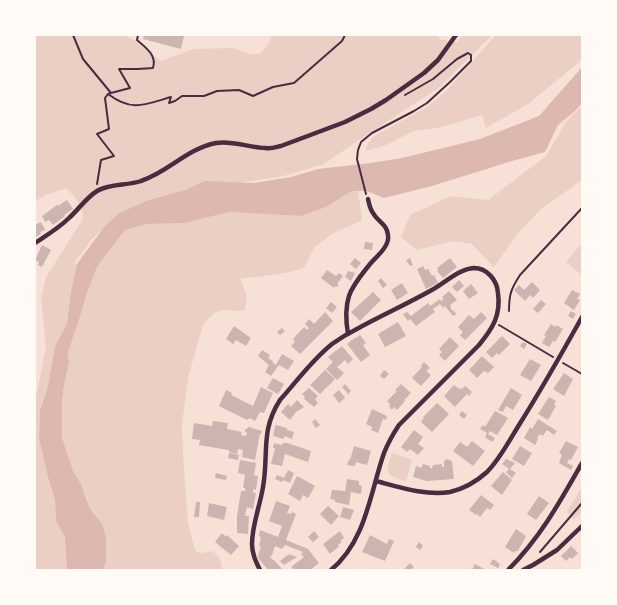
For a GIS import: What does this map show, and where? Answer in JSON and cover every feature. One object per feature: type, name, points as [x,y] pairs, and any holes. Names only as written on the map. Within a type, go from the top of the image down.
[{"type":"street","points":[[35,243],[71,217],[96,192],[112,186],[150,178],[186,154],[208,145],[225,142],[273,148],[345,122],[386,100],[424,73],[438,60],[456,35]]},
{"type":"street","points":[[348,334],[346,316],[348,297],[389,238],[387,229],[373,213],[368,199]]},
{"type":"street","points":[[260,570],[255,561],[252,546],[253,536],[263,486],[268,426],[280,400],[321,354],[334,343],[379,316],[429,292],[457,274],[473,268],[482,269],[489,274],[498,289],[498,314],[490,332],[408,414],[399,426],[385,452],[365,518],[356,538],[346,555],[331,570]]},
{"type":"street","points":[[376,481],[398,487],[439,493],[464,487],[486,473],[498,458],[529,409],[582,317]]},
{"type":"street","points":[[508,570],[544,528],[582,463]]},
{"type":"street","points":[[523,570],[557,550],[582,526]]},
{"type":"path","points":[[73,35],[83,59],[109,93],[116,100],[133,106],[144,105],[171,97],[169,103],[182,96],[204,96],[217,91],[239,90],[253,96],[273,87],[294,83],[342,41],[346,35]]},
{"type":"path","points":[[96,192],[102,160],[114,156],[97,134],[109,129],[105,98],[109,93],[130,88],[119,69],[153,68],[154,66],[153,54],[137,40],[138,35]]},
{"type":"path","points":[[368,199],[357,154],[364,139],[427,103],[470,61],[471,55],[468,53],[462,56],[433,80],[402,97]]},
{"type":"path","points":[[509,311],[509,298],[513,286],[520,275],[582,208]]},
{"type":"path","points":[[495,322],[582,374]]},
{"type":"path","points":[[533,565],[539,554],[582,503]]},
{"type":"shaded area","points":[[35,35],[123,35],[133,39],[160,61],[194,49],[234,48],[252,55],[261,53],[272,35],[436,35],[442,40],[457,42],[463,35],[492,35],[440,87],[324,164],[284,176],[180,192],[122,211],[92,239],[74,263],[77,264],[67,323],[55,346],[48,386],[40,410],[39,439],[55,500],[56,521],[65,537],[67,570],[35,570],[35,402],[46,347],[41,299],[46,277],[83,219],[83,214],[75,198],[66,188],[35,201]]},
{"type":"shaded area","points":[[496,35],[582,35],[582,57],[578,63],[528,104],[486,128],[482,115],[438,128],[414,131],[384,146],[365,151],[368,143],[374,136],[427,107],[445,92]]},
{"type":"shaded area","points":[[582,67],[582,103],[558,125],[545,152],[432,186],[384,198],[367,191],[352,191],[326,207],[301,216],[229,212],[185,223],[147,224],[125,230],[97,267],[86,296],[68,352],[69,363],[62,403],[62,438],[73,471],[81,484],[92,512],[102,523],[106,537],[106,563],[103,570],[67,570],[65,537],[56,521],[55,500],[39,439],[40,410],[48,386],[55,346],[67,323],[77,264],[104,227],[119,213],[146,201],[185,190],[205,181],[254,183],[291,177],[318,169],[402,158],[480,139],[539,116]]},
{"type":"shaded area","points":[[582,106],[582,180],[540,210],[520,231],[494,267],[472,244],[453,241],[417,250],[401,237],[410,215],[451,196],[488,200],[546,156],[566,122]]},
{"type":"shaded area","points":[[352,191],[358,191],[362,220],[332,234],[315,247],[304,268],[286,273],[240,279],[246,295],[244,311],[220,310],[213,314],[203,325],[188,378],[182,425],[188,523],[197,552],[213,551],[220,559],[222,570],[103,570],[106,563],[106,537],[102,523],[92,512],[81,484],[73,471],[62,438],[62,403],[69,363],[68,352],[97,267],[125,230],[147,224],[185,223],[229,212],[301,216],[326,207]]},
{"type":"shaded area","points":[[582,243],[582,275],[566,262]]},
{"type":"shaded area","points":[[392,453],[412,460],[406,481],[389,473],[388,465]]},
{"type":"shaded area","points":[[582,487],[582,512],[574,519],[567,511]]},
{"type":"building","points":[[144,35],[184,36],[181,49],[143,39]]},
{"type":"building","points":[[67,200],[73,209],[53,225],[49,220],[45,222],[42,216]]},
{"type":"building","points":[[41,222],[45,230],[35,237],[35,225]]},
{"type":"building","points":[[365,242],[373,243],[372,250],[364,249]]},
{"type":"building","points":[[42,245],[51,250],[42,267],[35,260]]},
{"type":"building","points":[[355,258],[361,263],[356,269],[350,264]]},
{"type":"building","points":[[410,258],[413,265],[410,266],[406,260]]},
{"type":"building","points":[[450,258],[457,267],[443,278],[437,271],[437,268]]},
{"type":"building","points":[[423,266],[425,270],[428,269],[432,276],[434,275],[438,283],[426,289],[417,269]]},
{"type":"building","points":[[327,270],[336,276],[339,273],[343,276],[337,287],[334,288],[321,278]]},
{"type":"building","points":[[348,271],[355,273],[351,281],[345,277]]},
{"type":"building","points":[[381,278],[387,285],[383,288],[378,281]]},
{"type":"building","points":[[459,280],[464,286],[457,292],[452,287]]},
{"type":"building","points":[[532,282],[540,290],[533,298],[530,295],[525,301],[514,290],[519,285],[524,290]]},
{"type":"building","points":[[402,283],[408,293],[397,300],[391,290]]},
{"type":"building","points":[[471,284],[478,293],[469,299],[463,291]]},
{"type":"building","points":[[572,290],[580,294],[577,299],[580,300],[574,310],[564,303]]},
{"type":"building","points":[[449,291],[457,300],[450,305],[450,308],[457,314],[453,316],[445,306],[443,308],[440,304],[433,309],[435,312],[416,326],[410,319],[408,321],[403,314],[407,312],[411,316],[428,303],[430,306],[440,299],[441,301],[444,299],[442,297]]},
{"type":"building","points":[[373,292],[381,300],[360,321],[351,312]]},
{"type":"building","points":[[541,300],[546,304],[538,313],[533,309]]},
{"type":"building","points":[[331,302],[337,307],[332,313],[326,308]]},
{"type":"building","points":[[571,311],[576,314],[573,319],[568,316]]},
{"type":"building","points":[[325,312],[333,321],[300,354],[291,346],[295,342],[293,339],[304,327],[307,330],[309,328],[305,324],[309,319],[314,324]]},
{"type":"building","points":[[481,312],[487,318],[465,340],[460,335],[463,332],[458,327],[469,315],[474,319]]},
{"type":"building","points":[[398,322],[406,336],[385,347],[378,334]]},
{"type":"building","points":[[551,324],[563,329],[555,342],[553,341],[549,347],[542,343],[546,336],[544,335]]},
{"type":"building","points":[[234,326],[251,338],[246,346],[236,340],[233,344],[226,339]]},
{"type":"building","points":[[282,328],[285,331],[280,335],[277,332]]},
{"type":"building","points":[[360,335],[366,343],[363,345],[370,355],[361,362],[347,344]]},
{"type":"building","points":[[502,336],[510,344],[499,355],[497,353],[492,358],[486,352]]},
{"type":"building","points":[[450,337],[459,346],[445,361],[439,355],[442,352],[439,349]]},
{"type":"building","points":[[523,342],[527,344],[524,349],[520,346]]},
{"type":"building","points":[[342,346],[353,359],[348,364],[345,360],[337,367],[344,373],[337,380],[326,369],[333,362],[328,357]]},
{"type":"building","points":[[262,350],[270,355],[268,358],[276,365],[282,354],[294,361],[288,370],[279,365],[271,376],[265,372],[269,365],[258,356]]},
{"type":"building","points":[[482,356],[494,367],[488,373],[484,371],[477,378],[469,370]]},
{"type":"building","points":[[530,359],[541,365],[531,381],[520,375]]},
{"type":"building","points":[[424,362],[430,368],[426,371],[431,375],[421,386],[412,378]]},
{"type":"building","points":[[325,370],[335,379],[320,394],[310,385]]},
{"type":"building","points":[[384,370],[389,374],[384,379],[380,376]]},
{"type":"building","points":[[564,373],[573,379],[564,396],[553,389]]},
{"type":"building","points":[[273,378],[284,384],[278,394],[267,388]]},
{"type":"building","points":[[345,384],[351,391],[348,394],[342,387]]},
{"type":"building","points":[[401,384],[411,393],[397,410],[394,407],[392,410],[387,401]]},
{"type":"building","points":[[454,385],[459,389],[465,386],[472,392],[469,396],[467,394],[455,407],[444,396]]},
{"type":"building","points":[[261,387],[273,393],[264,413],[260,412],[255,421],[250,418],[247,420],[219,406],[226,390],[232,393],[231,395],[253,406]]},
{"type":"building","points":[[309,388],[318,396],[315,399],[318,403],[314,407],[304,399],[305,397],[302,394]]},
{"type":"building","points":[[511,388],[522,395],[513,410],[506,406],[503,412],[498,410]]},
{"type":"building","points":[[339,390],[345,398],[339,403],[333,395]]},
{"type":"building","points":[[549,397],[556,401],[554,405],[556,406],[548,420],[538,414]]},
{"type":"building","points":[[297,400],[304,407],[296,412],[290,420],[281,412],[288,404],[291,407]]},
{"type":"building","points":[[437,403],[449,414],[432,432],[421,422],[423,417]]},
{"type":"building","points":[[372,409],[387,416],[386,420],[383,419],[378,433],[371,430],[372,427],[366,424]]},
{"type":"building","points":[[462,411],[467,415],[464,419],[459,415]]},
{"type":"building","points":[[495,411],[508,418],[497,435],[490,431],[488,434],[495,438],[492,442],[485,437],[487,433],[480,429],[483,425],[485,427]]},
{"type":"building","points":[[315,419],[320,425],[316,428],[312,422]]},
{"type":"building","points":[[538,419],[557,431],[554,435],[547,430],[543,436],[540,434],[535,445],[524,438],[530,427],[532,429]]},
{"type":"building","points":[[213,421],[228,423],[227,429],[242,432],[241,435],[246,436],[247,432],[245,432],[245,429],[248,427],[262,431],[255,460],[242,457],[243,450],[238,449],[237,454],[231,453],[228,450],[199,445],[200,440],[192,439],[194,423],[212,426]]},
{"type":"building","points":[[276,425],[294,432],[292,439],[284,436],[284,439],[273,436]]},
{"type":"building","points":[[414,430],[423,437],[418,444],[424,448],[418,455],[410,449],[407,452],[401,447]]},
{"type":"building","points":[[472,441],[485,451],[473,466],[453,451],[460,442],[467,447]]},
{"type":"building","points":[[566,441],[578,447],[571,460],[569,459],[567,463],[573,466],[571,470],[559,463],[562,455],[559,453]]},
{"type":"building","points":[[274,443],[282,445],[287,443],[311,451],[308,462],[285,454],[282,466],[271,464],[275,448],[273,448]]},
{"type":"building","points":[[354,446],[371,451],[367,465],[356,462],[355,466],[347,465]]},
{"type":"building","points":[[520,446],[532,453],[524,466],[512,459]]},
{"type":"building","points":[[229,453],[239,455],[238,460],[228,458]]},
{"type":"building","points":[[447,459],[452,461],[454,479],[427,481],[413,477],[416,466],[421,468],[423,464],[432,468],[433,465],[442,464],[442,467],[444,467],[444,461]]},
{"type":"building","points":[[506,459],[515,463],[510,469],[516,473],[512,478],[506,472],[509,469],[502,464]]},
{"type":"building","points":[[240,460],[256,463],[254,475],[258,476],[256,490],[253,489],[253,493],[256,493],[253,509],[247,507],[245,516],[249,516],[248,534],[237,533],[237,516],[241,491],[245,491],[245,488],[243,488],[245,475],[238,473]]},
{"type":"building","points":[[288,470],[294,473],[290,483],[275,479],[277,475],[284,478]]},
{"type":"building","points":[[503,472],[512,480],[502,495],[491,486]]},
{"type":"building","points":[[216,473],[227,476],[226,480],[215,478]]},
{"type":"building","points":[[297,476],[315,486],[308,498],[303,495],[300,501],[288,494]]},
{"type":"building","points":[[347,479],[359,481],[359,485],[362,486],[361,494],[351,492],[349,505],[330,499],[332,490],[345,491]]},
{"type":"building","points":[[481,495],[494,505],[490,510],[487,508],[480,517],[469,510]]},
{"type":"building","points":[[539,496],[549,503],[536,520],[527,514]]},
{"type":"building","points":[[276,501],[290,506],[287,513],[291,514],[292,512],[296,514],[286,540],[308,549],[319,563],[310,570],[294,570],[291,567],[304,557],[301,554],[303,552],[285,545],[282,549],[275,546],[270,557],[283,570],[268,570],[259,559],[261,546],[259,546],[260,530],[278,537],[282,526],[269,521]]},
{"type":"building","points":[[196,502],[200,502],[199,517],[194,517]]},
{"type":"building","points":[[209,503],[227,507],[224,520],[207,516]]},
{"type":"building","points":[[328,506],[339,516],[331,525],[320,514]]},
{"type":"building","points":[[343,507],[354,510],[350,520],[340,517]]},
{"type":"building","points":[[516,529],[526,536],[518,551],[514,553],[505,547]]},
{"type":"building","points":[[314,531],[319,537],[313,542],[308,537]]},
{"type":"building","points":[[340,531],[344,538],[340,541],[342,542],[339,546],[330,554],[323,544]]},
{"type":"building","points":[[221,534],[226,537],[227,535],[239,546],[231,555],[215,542]]},
{"type":"building","points":[[370,535],[387,544],[389,539],[394,541],[385,561],[362,552]]},
{"type":"building","points":[[419,542],[423,546],[420,550],[416,547]]},
{"type":"building","points":[[571,546],[578,553],[572,559],[570,557],[566,561],[561,556]]},
{"type":"building","points":[[289,554],[297,557],[284,565],[280,561]]},
{"type":"building","points":[[493,559],[500,564],[498,568],[490,564]]},
{"type":"building","points":[[410,563],[414,567],[411,570],[403,570]]},
{"type":"building","points":[[475,564],[486,570],[472,570]]}]
